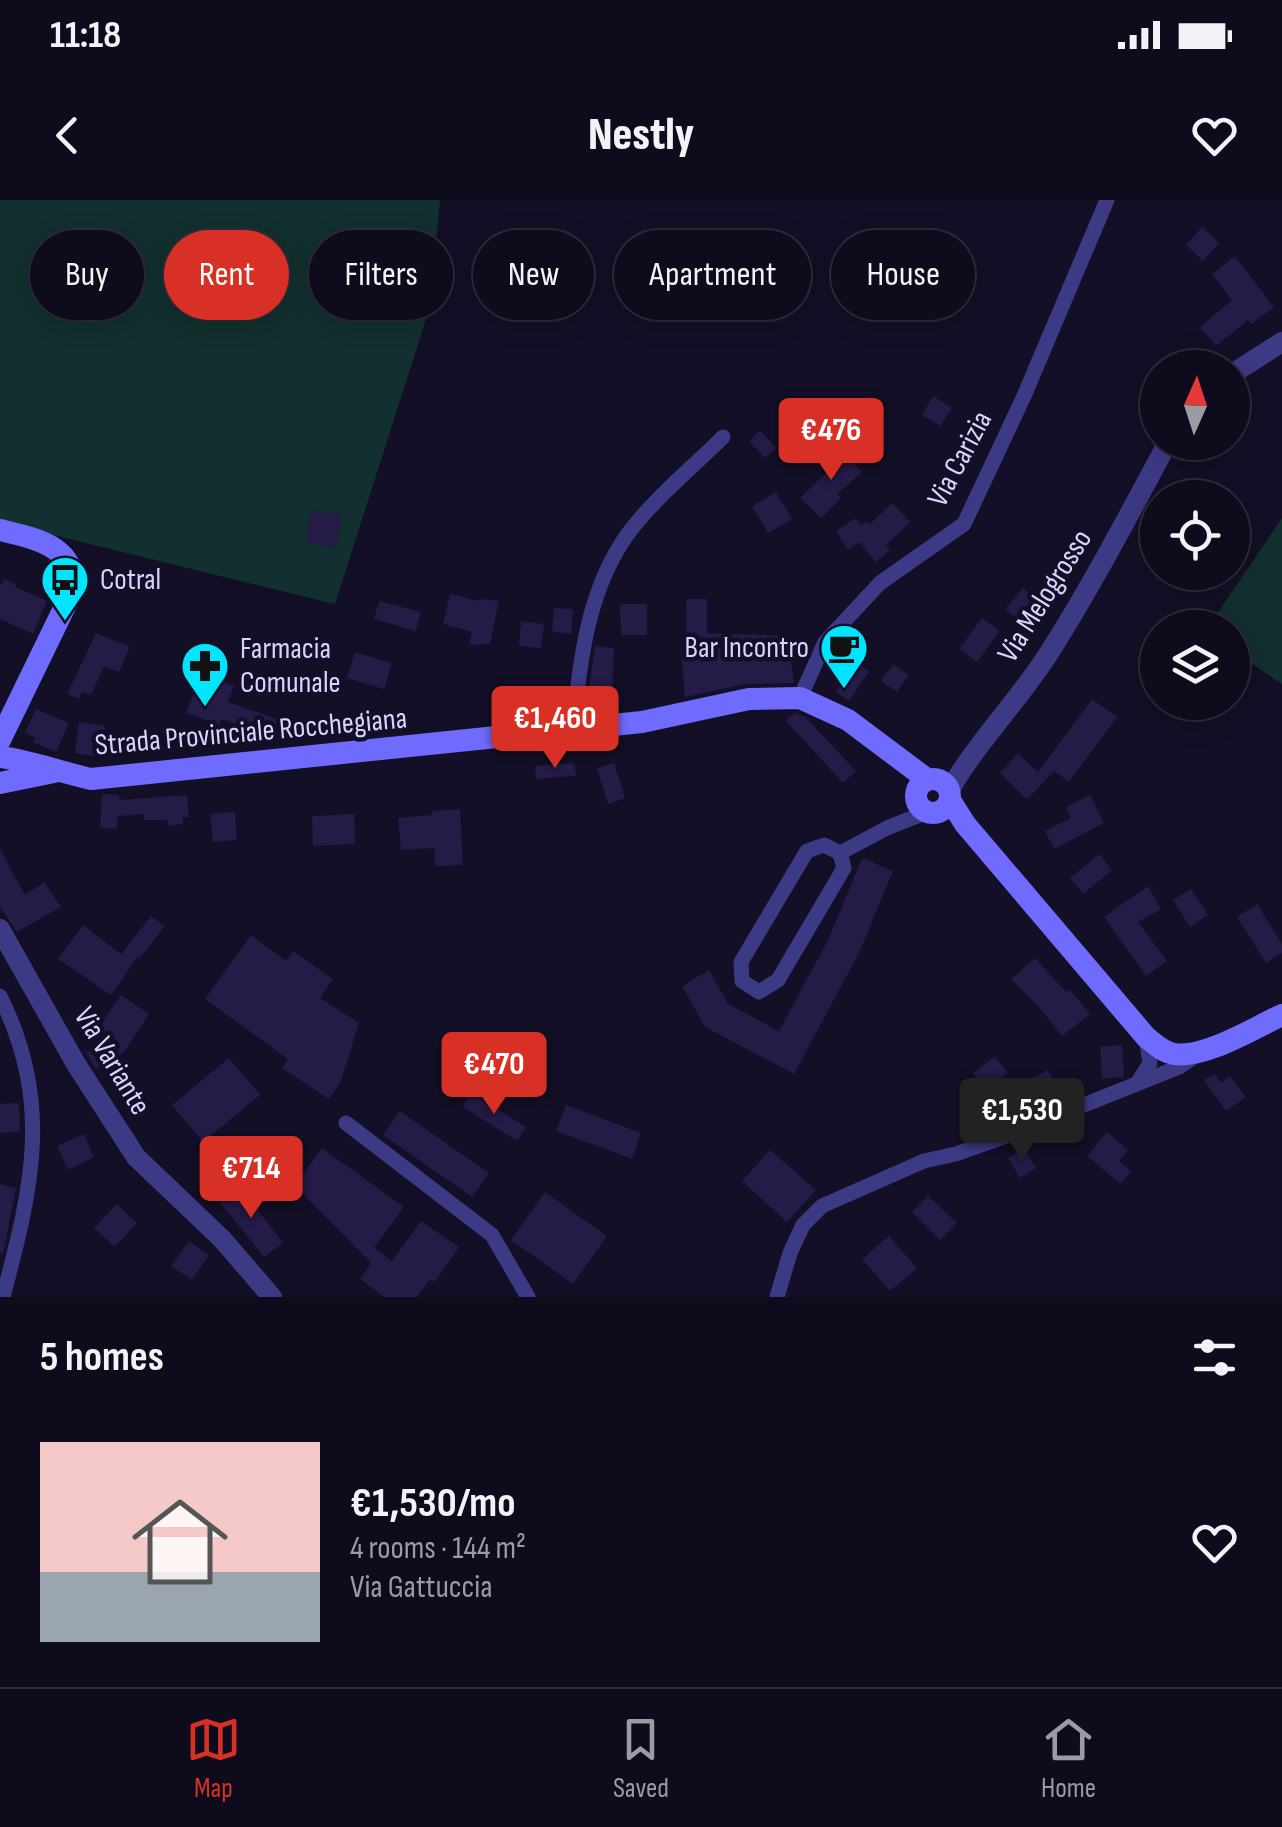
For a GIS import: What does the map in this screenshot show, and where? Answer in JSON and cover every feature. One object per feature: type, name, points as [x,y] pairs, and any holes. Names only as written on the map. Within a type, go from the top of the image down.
[{"type":"main road","points":[[0,530],[56,550],[70,562],[74,577],[70,596],[3,735],[17,773]]},
{"type":"main road","name":"Strada Provinciale Rocchegiana","points":[[0,766],[17,773],[57,772],[91,779],[573,730],[642,722],[749,699],[800,698],[848,720],[899,758],[965,824],[1146,1037],[1167,1052]]},
{"type":"main road","name":"Strada Provinciale Rocchegiana","points":[[0,757],[17,773]]},
{"type":"main road","points":[[1167,1052],[1201,1052],[1282,1015]]},
{"type":"street","name":"Via Carizia","points":[[800,698],[825,642],[880,583],[964,524],[1024,396],[1107,200]]},
{"type":"street","points":[[1250,362],[1282,342]]},
{"type":"street","points":[[573,730],[591,611],[607,572],[629,532],[722,437]]},
{"type":"street","name":"Via Melogrosso","points":[[934,795],[999,724],[1049,654],[1158,460]]},
{"type":"street","points":[[840,853],[934,795]]},
{"type":"street","points":[[824,845],[840,853],[844,868],[778,980],[758,992],[742,982],[741,962],[807,850],[824,845]]},
{"type":"street","name":"Via Variante","points":[[0,929],[76,1064],[136,1157],[222,1239],[272,1297]]},
{"type":"street","points":[[0,996],[28,1076],[34,1116],[23,1220],[3,1297]]},
{"type":"street","points":[[1138,1082],[1150,1063],[1146,1037]]},
{"type":"street","points":[[1159,1075],[1167,1052]]},
{"type":"street","points":[[778,1297],[802,1225],[822,1206],[924,1161],[956,1154],[1179,1067],[1201,1052]]},
{"type":"street","points":[[346,1123],[492,1235],[528,1297]]},
{"type":"green space","points":[[0,200],[440,200],[437,230],[309,230],[309,320],[426,320],[335,604],[0,522]]},
{"type":"green space","points":[[1282,518],[1282,684],[1250,662],[1250,610],[1220,610],[1233,590],[1250,590],[1250,565]]},
{"type":"building","points":[[1202,227],[1219,243],[1203,261],[1186,245]]},
{"type":"building","points":[[1235,256],[1274,307],[1251,324],[1248,320],[1216,346],[1200,327],[1232,300],[1212,274]]},
{"type":"building","points":[[933,396],[952,408],[940,426],[922,415]]},
{"type":"building","points":[[760,430],[776,448],[765,458],[749,441]]},
{"type":"building","points":[[842,448],[862,472],[837,494],[841,498],[821,518],[800,498],[826,473],[821,466]]},
{"type":"building","points":[[776,492],[792,519],[768,533],[752,506]]},
{"type":"building","points":[[892,503],[910,522],[886,545],[890,550],[876,562],[859,542],[848,550],[836,531],[856,518],[861,526],[866,521],[869,525]]},
{"type":"building","points":[[312,509],[342,515],[336,548],[306,543]]},
{"type":"building","points":[[4,579],[47,601],[33,634],[0,619],[0,584]]},
{"type":"building","points":[[1023,588],[1036,600],[1018,620],[1005,609]]},
{"type":"building","points":[[450,594],[499,601],[490,644],[469,645],[472,632],[443,624]]},
{"type":"building","points":[[686,599],[707,599],[707,633],[786,636],[785,657],[790,656],[794,683],[746,684],[685,697],[681,652],[687,651]]},
{"type":"building","points":[[379,601],[421,612],[416,631],[374,619]]},
{"type":"building","points":[[620,604],[647,604],[647,635],[621,635]]},
{"type":"building","points":[[554,608],[573,609],[571,634],[552,632]]},
{"type":"building","points":[[982,618],[1000,631],[977,662],[959,649]]},
{"type":"building","points":[[521,621],[544,624],[541,648],[519,646]]},
{"type":"building","points":[[96,633],[130,647],[119,672],[104,666],[91,695],[82,692],[79,699],[67,694]]},
{"type":"building","points":[[595,646],[614,648],[612,697],[588,695]]},
{"type":"building","points":[[355,652],[392,663],[384,689],[347,678]]},
{"type":"building","points":[[856,662],[869,672],[849,701],[836,692]]},
{"type":"building","points":[[893,664],[909,675],[897,692],[881,681]]},
{"type":"building","points":[[201,673],[234,686],[228,702],[286,722],[280,739],[221,719],[219,725],[186,713]]},
{"type":"building","points":[[1092,699],[1117,717],[1069,782],[1054,771],[1027,800],[1000,773],[1018,753],[1038,772]]},
{"type":"building","points":[[36,709],[69,723],[56,752],[33,742],[35,737],[25,733]]},
{"type":"building","points":[[795,713],[805,717],[856,771],[843,783],[786,721]]},
{"type":"building","points":[[79,722],[105,726],[100,757],[75,753]]},
{"type":"building","points":[[574,763],[576,776],[536,779],[535,766]]},
{"type":"building","points":[[614,763],[625,798],[608,804],[597,768]]},
{"type":"building","points":[[102,794],[119,795],[119,800],[187,795],[189,817],[183,817],[183,824],[168,826],[167,820],[144,820],[144,814],[118,816],[117,829],[100,828]]},
{"type":"building","points":[[1090,795],[1104,823],[1054,849],[1045,831],[1071,818],[1066,807]]},
{"type":"building","points":[[460,809],[463,865],[435,866],[434,848],[401,850],[398,818]]},
{"type":"building","points":[[235,812],[237,840],[213,842],[210,814]]},
{"type":"building","points":[[354,814],[355,844],[313,846],[312,816]]},
{"type":"building","points":[[0,849],[25,895],[44,882],[61,907],[17,932],[0,907]]},
{"type":"building","points":[[1099,854],[1112,870],[1083,894],[1070,878]]},
{"type":"building","points":[[862,858],[893,871],[859,953],[794,1074],[705,1027],[682,986],[709,970],[728,1004],[779,1031],[828,940]]},
{"type":"building","points":[[1148,886],[1161,909],[1138,922],[1167,961],[1146,976],[1104,917]]},
{"type":"building","points":[[1191,889],[1208,915],[1190,927],[1173,900]]},
{"type":"building","points":[[1257,904],[1282,944],[1282,953],[1266,963],[1237,917]]},
{"type":"building","points":[[151,916],[165,926],[111,995],[58,959],[83,925],[121,954]]},
{"type":"building","points":[[251,935],[286,961],[293,951],[333,979],[320,998],[359,1023],[341,1081],[329,1099],[282,1068],[288,1059],[205,999]]},
{"type":"building","points":[[1035,958],[1090,1014],[1062,1036],[1011,979]]},
{"type":"building","points":[[121,995],[149,1014],[125,1051],[96,1069],[86,1053],[107,1040],[95,1032]]},
{"type":"building","points":[[1122,1045],[1124,1077],[1102,1079],[1100,1047]]},
{"type":"building","points":[[995,1056],[1008,1073],[986,1090],[973,1073]]},
{"type":"building","points":[[229,1058],[260,1095],[203,1142],[172,1105]]},
{"type":"building","points":[[1048,1070],[1058,1091],[1036,1102],[1026,1081]]},
{"type":"building","points":[[1215,1074],[1221,1083],[1230,1076],[1246,1097],[1226,1111],[1204,1080]]},
{"type":"building","points":[[471,1093],[526,1127],[517,1141],[463,1107]]},
{"type":"building","points":[[19,1103],[20,1132],[0,1133],[0,1104]]},
{"type":"building","points":[[566,1105],[641,1133],[632,1159],[556,1131]]},
{"type":"building","points":[[400,1111],[489,1173],[472,1197],[383,1135]]},
{"type":"building","points":[[1107,1132],[1128,1150],[1119,1161],[1131,1171],[1120,1184],[1087,1156]]},
{"type":"building","points":[[84,1134],[94,1157],[68,1170],[57,1146]]},
{"type":"building","points":[[322,1148],[404,1207],[374,1248],[392,1261],[421,1221],[459,1247],[435,1282],[430,1279],[417,1297],[384,1297],[360,1279],[371,1263],[294,1185]]},
{"type":"building","points":[[1024,1148],[1036,1168],[1020,1178],[1008,1158]]},
{"type":"building","points":[[770,1150],[816,1190],[787,1222],[742,1181]]},
{"type":"building","points":[[0,1184],[16,1188],[3,1254],[0,1253]]},
{"type":"building","points":[[238,1185],[283,1243],[264,1257],[218,1200]]},
{"type":"building","points":[[545,1192],[607,1236],[573,1284],[511,1240]]},
{"type":"building","points":[[928,1196],[957,1223],[940,1240],[912,1212]]},
{"type":"building","points":[[117,1204],[137,1223],[115,1247],[94,1228]]},
{"type":"building","points":[[889,1236],[917,1268],[890,1291],[862,1259]]},
{"type":"building","points":[[189,1241],[209,1255],[192,1280],[171,1266]]},
{"type":"place","name":"Cotral","points":[[65,622]]},
{"type":"place","name":"Bar Incontro","points":[[844,690]]},
{"type":"place","name":"Farmacia Comunale","points":[[205,708]]}]
